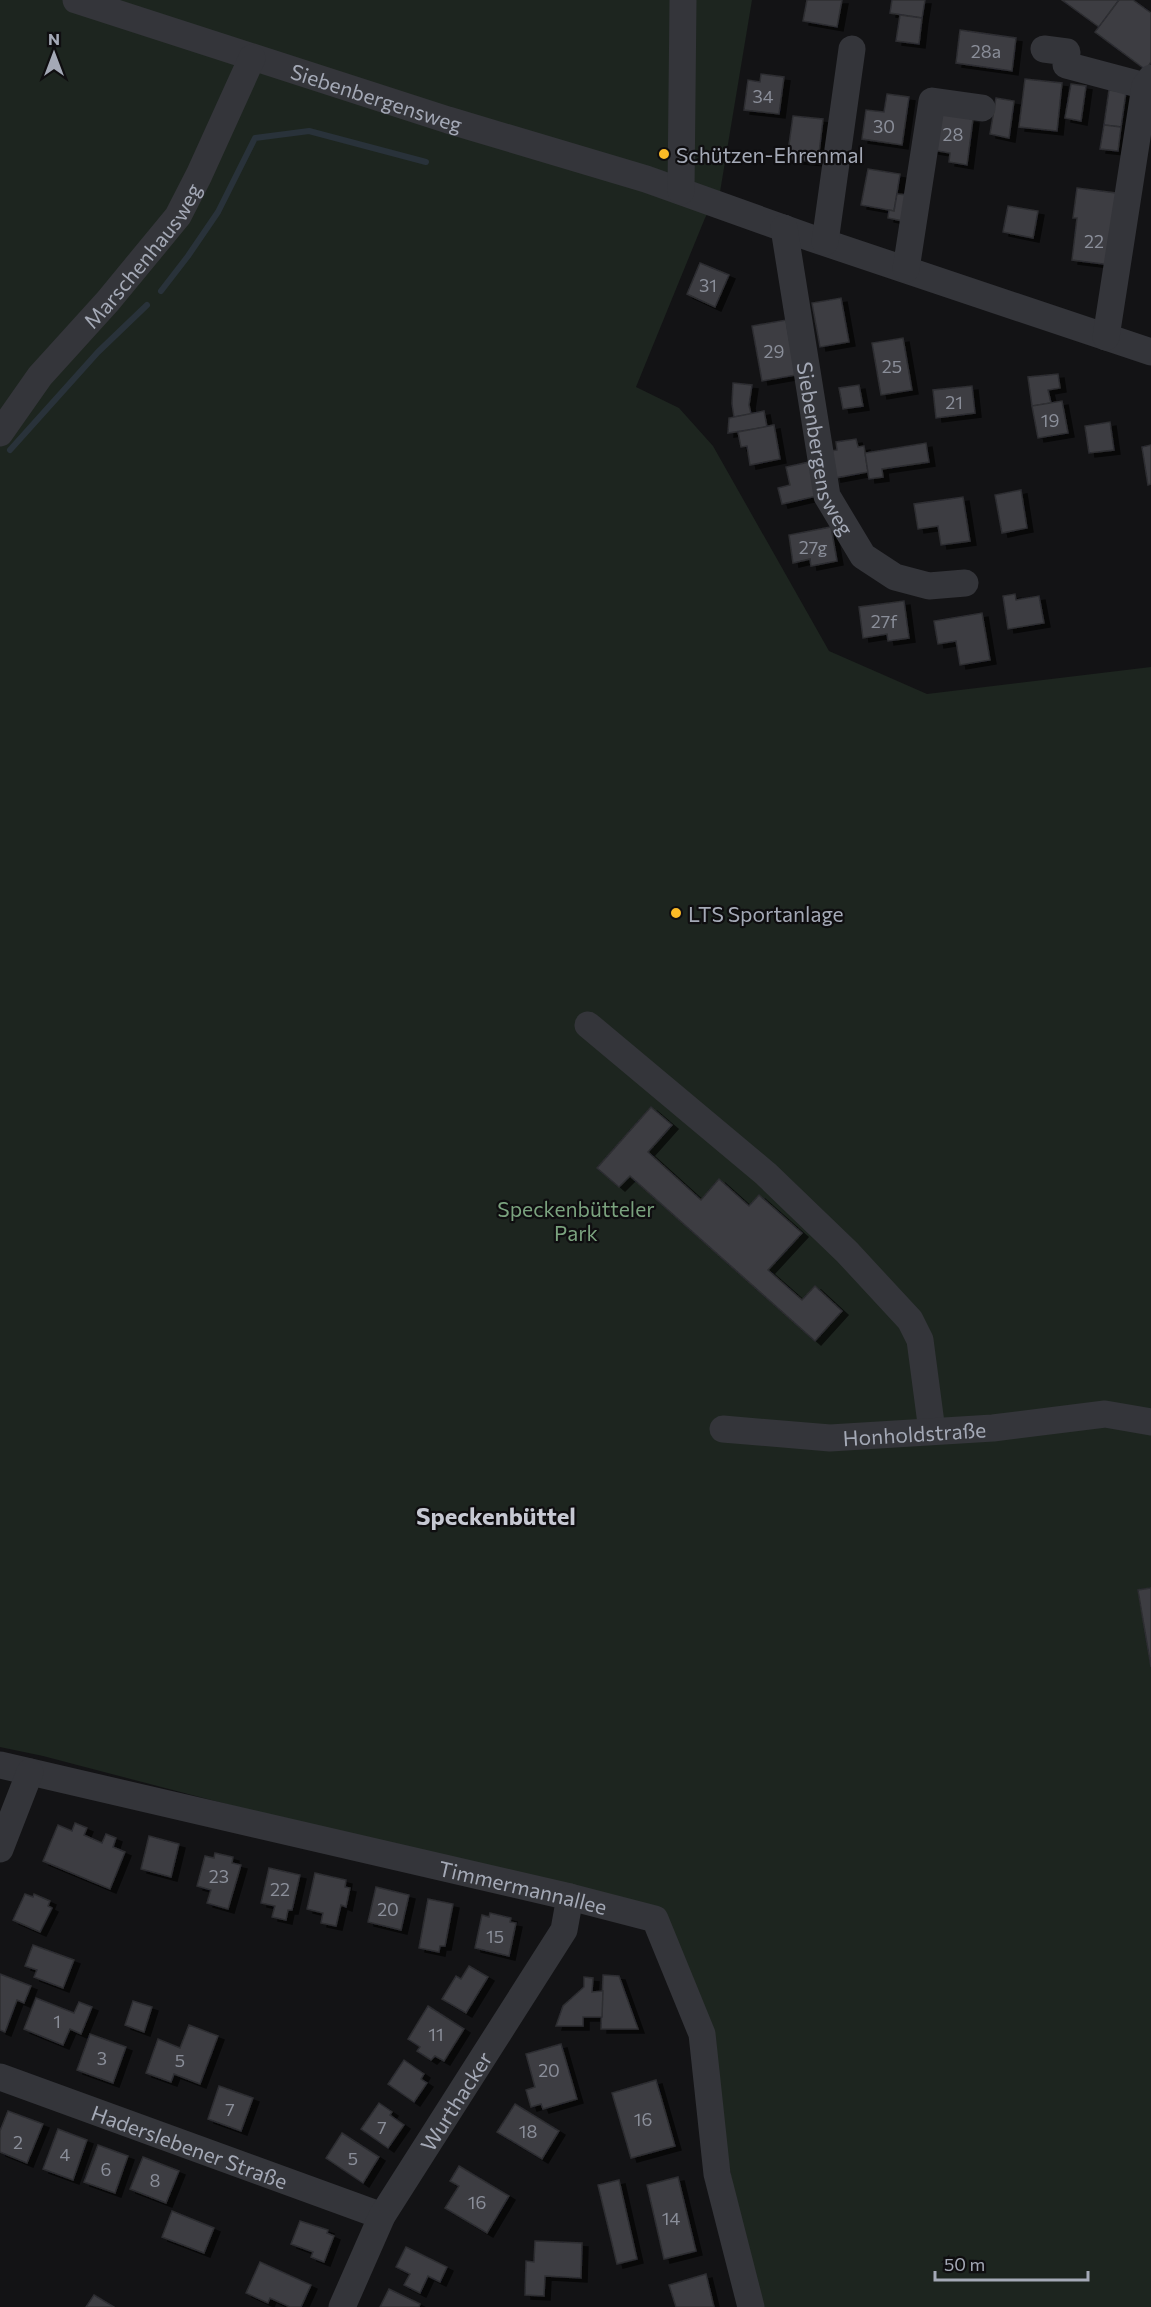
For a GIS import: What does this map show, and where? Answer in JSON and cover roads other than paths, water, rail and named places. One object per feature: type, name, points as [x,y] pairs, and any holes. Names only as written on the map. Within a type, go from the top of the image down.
[{"type":"street","name":"Siebenbergensweg","points":[[75,0],[252,58],[681,191],[1151,352]]},
{"type":"street","points":[[681,191],[683,0]]},
{"type":"street","points":[[825,242],[852,49]]},
{"type":"street","points":[[1044,49],[1067,52],[1066,65],[1148,82],[1106,337]]},
{"type":"street","name":"Marschenhausweg","points":[[0,433],[40,376],[108,301],[178,216],[252,58]]},
{"type":"street","points":[[906,269],[932,101],[982,108]]},
{"type":"street","name":"Siebenbergensweg","points":[[784,228],[827,496],[863,556],[895,577],[929,586],[965,583]]},
{"type":"street","points":[[588,1025],[766,1174],[847,1252],[910,1320],[920,1340],[932,1431]]},
{"type":"street","name":"Honholdstraße","points":[[723,1429],[831,1437],[993,1428],[1105,1414],[1151,1422]]},
{"type":"street","name":"Timmermannallee","points":[[0,1765],[570,1897],[655,1919],[702,2034],[717,2174],[751,2307]]},
{"type":"street","points":[[0,1849],[30,1772]]},
{"type":"street","name":"Wurthacker","points":[[342,2307],[382,2216],[564,1930],[570,1897]]},
{"type":"street","name":"Haderslebener Straße","points":[[0,2077],[382,2216]]},
{"type":"waterway","points":[[161,291],[218,212],[255,138],[309,131],[426,162]]},
{"type":"waterway","points":[[10,450],[98,352],[147,305]]},
{"type":"place","name":"Schützen-Ehrenmal","points":[[664,154]]},
{"type":"place","name":"LTS Sportanlage","points":[[676,913]]},
{"type":"district","name":"Speckenbüttel","points":[[496,1515]]},
{"type":"park label","name":"Speckenbütteler Park","points":[[576,1220]]}]
